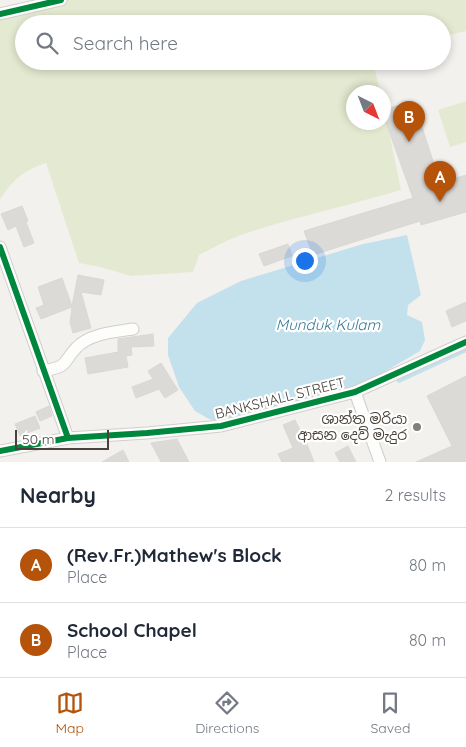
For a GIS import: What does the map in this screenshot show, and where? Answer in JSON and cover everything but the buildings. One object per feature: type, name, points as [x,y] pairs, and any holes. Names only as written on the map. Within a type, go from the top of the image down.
[{"type":"street","points":[[0,14],[61,0]]},
{"type":"street","points":[[0,247],[68,438]]},
{"type":"street","points":[[43,371],[60,368],[78,347],[94,337],[111,332],[134,329]]},
{"type":"street","name":"BANKSHALL STREET","points":[[0,451],[68,438],[222,426],[355,392],[466,342]]},
{"type":"street","points":[[355,392],[380,462]]},
{"type":"green space","points":[[61,0],[466,0],[466,31],[451,35],[451,15],[15,15],[15,70],[375,70],[378,85],[346,85],[346,130],[389,130],[401,190],[236,237],[199,255],[193,272],[131,276],[79,263],[46,163],[31,169],[19,177],[9,186],[0,200],[0,14]]},
{"type":"green space","points":[[466,101],[466,142],[450,147],[438,110]]},
{"type":"water","name":"Munduk Kulam","points":[[407,235],[421,295],[408,305],[407,315],[422,322],[425,340],[420,351],[355,389],[220,422],[209,419],[195,411],[179,387],[168,355],[168,338],[197,303],[241,281],[363,244]]},
{"type":"waterway","points":[[399,381],[466,350]]},
{"type":"cycle path","points":[[0,14],[61,0]]},
{"type":"cycle path","points":[[0,247],[68,438]]},
{"type":"cycle path","points":[[0,451],[68,438],[221,426],[355,392],[466,342]]},
{"type":"place","name":"School Chapel","points":[[409,142]]},
{"type":"place","name":"(Rev.Fr.)Mathew's Block","points":[[440,202]]},
{"type":"place","name":"ශාන්ත මරියා ආසන දෙව් මැදුර","points":[[417,427]]}]
